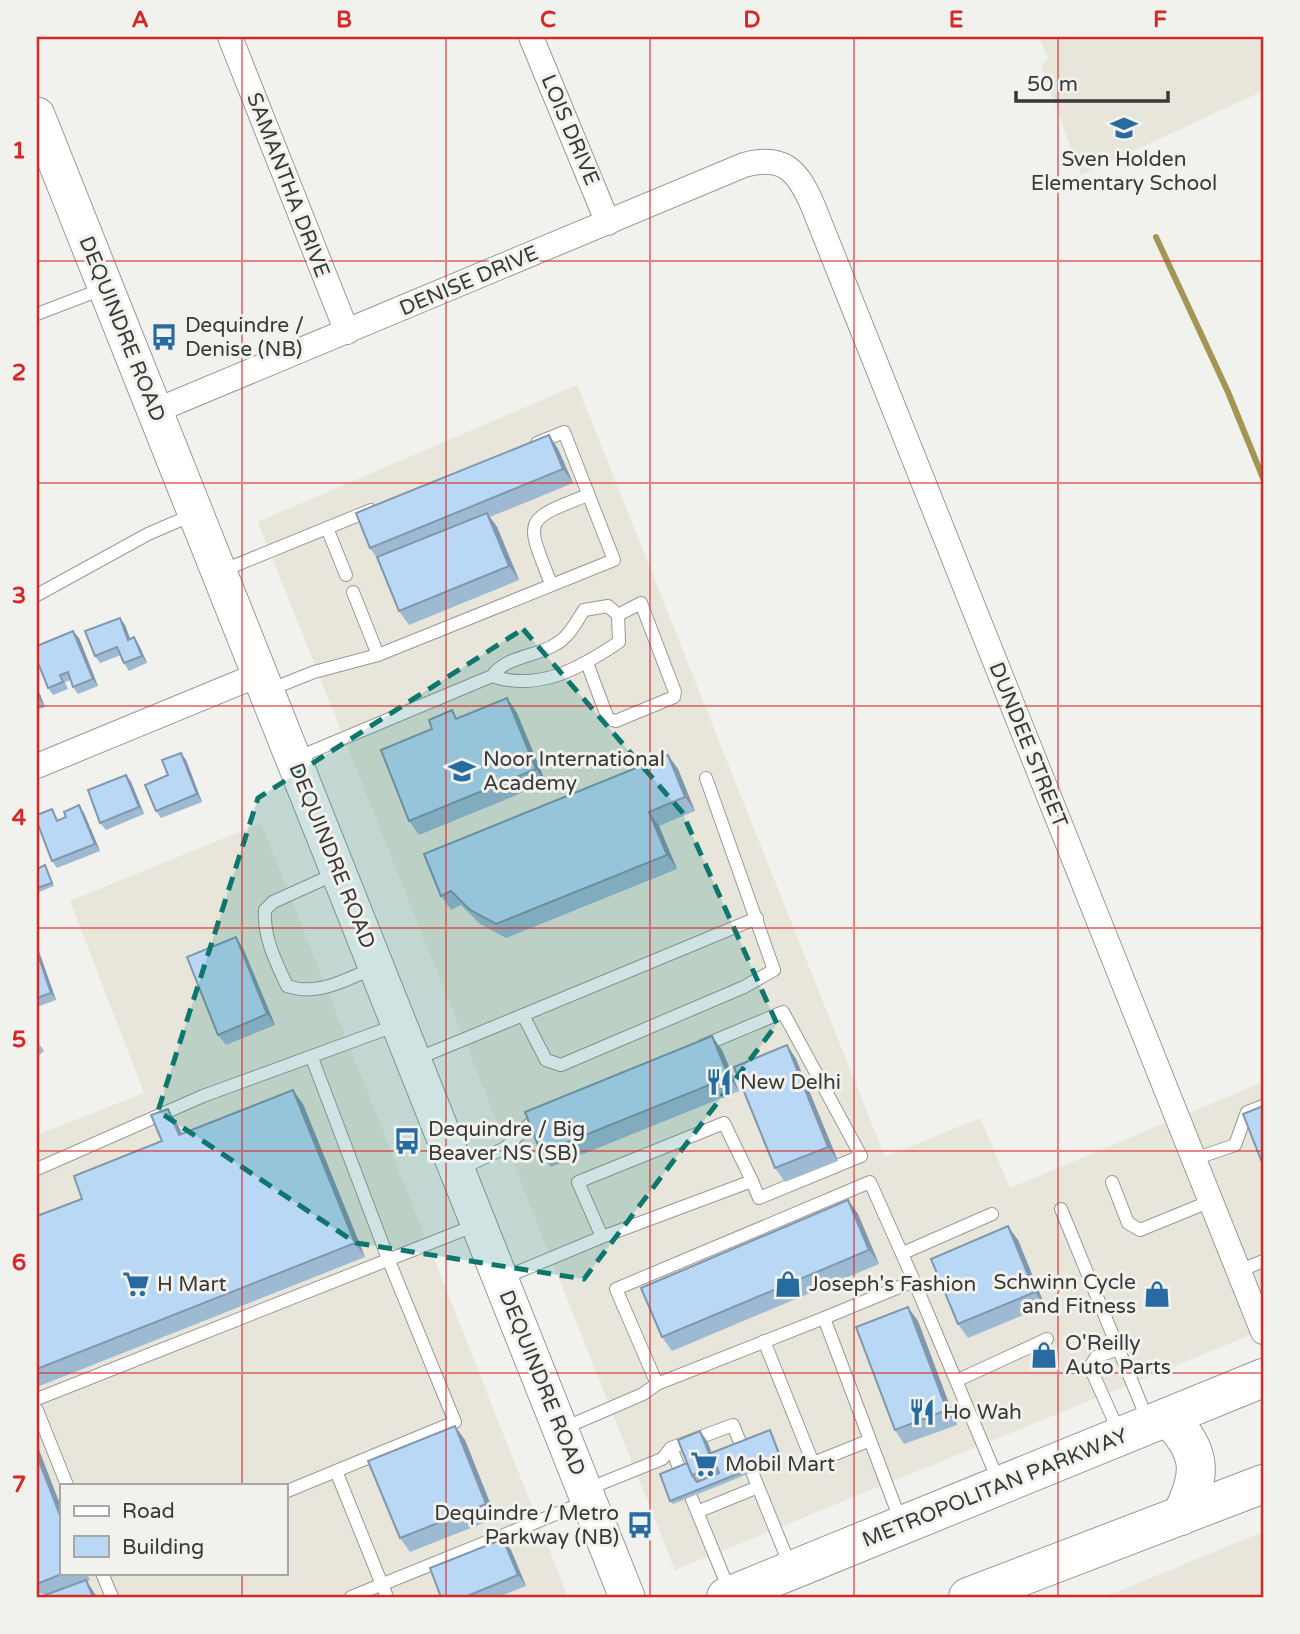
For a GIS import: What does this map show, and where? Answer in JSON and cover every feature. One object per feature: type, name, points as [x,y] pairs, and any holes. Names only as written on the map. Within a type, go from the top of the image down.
[{"type":"main road","name":"DEQUINDRE ROAD","points":[[37,115],[627,1597]]},
{"type":"main road","name":"METROPOLITAN PARKWAY","points":[[729,1596],[788,1584],[902,1526],[1263,1378]]},
{"type":"main road","points":[[1146,1426],[1183,1433],[1196,1461],[1193,1493],[1181,1516]]},
{"type":"main road","points":[[979,1595],[1263,1483]]},
{"type":"street","name":"SAMANTHA DRIVE","points":[[230,37],[346,332]]},
{"type":"street","name":"LOIS DRIVE","points":[[531,37],[608,223]]},
{"type":"street","name":"DENISE DRIVE","points":[[155,411],[744,165],[760,161],[783,164]]},
{"type":"street","name":"DUNDEE STREET","points":[[783,164],[799,178],[813,206],[1263,1332]]},
{"type":"street","points":[[37,766],[263,683]]},
{"type":"lane","points":[[37,314],[106,288]]},
{"type":"lane","points":[[263,683],[378,655],[614,559],[564,432],[526,447]]},
{"type":"lane","points":[[551,584],[531,534],[533,522],[543,512],[588,495]]},
{"type":"lane","points":[[219,572],[389,503]]},
{"type":"lane","points":[[37,596],[148,534],[196,513]]},
{"type":"lane","points":[[327,528],[346,575]]},
{"type":"lane","points":[[353,592],[378,655]]},
{"type":"lane","points":[[587,663],[608,719],[616,721],[674,697],[676,692],[641,603],[618,615]]},
{"type":"lane","points":[[293,759],[492,676],[498,667],[556,645],[569,633],[584,610],[608,606],[618,615],[619,642],[587,663],[550,678],[514,684],[492,676]]},
{"type":"lane","points":[[523,1015],[546,1060],[561,1065],[744,987],[774,970],[706,778]]},
{"type":"lane","points":[[339,872],[273,902],[265,910],[264,925],[272,954],[287,986],[300,991],[321,990],[376,966]]},
{"type":"lane","points":[[414,1060],[757,918]]},
{"type":"lane","points":[[602,1237],[578,1182],[724,1123],[759,1198],[861,1156],[783,1012],[683,1054]]},
{"type":"lane","points":[[37,1169],[203,1096],[400,1024]]},
{"type":"lane","points":[[287,1491],[455,1422],[389,1261],[312,1058]]},
{"type":"lane","points":[[457,1170],[505,1148],[534,1116],[559,1106]]},
{"type":"lane","points":[[1194,1160],[1235,1145],[1247,1112],[1263,1106]]},
{"type":"lane","points":[[501,1280],[602,1237],[752,1181]]},
{"type":"lane","points":[[657,1384],[616,1289],[870,1182],[958,1380],[1000,1485]]},
{"type":"lane","points":[[1112,1182],[1129,1223],[1140,1230],[1211,1201]]},
{"type":"lane","points":[[1061,1209],[1146,1426]]},
{"type":"lane","points":[[903,1253],[992,1214]]},
{"type":"lane","points":[[37,1399],[479,1224]]},
{"type":"lane","points":[[1239,1271],[1263,1261]]},
{"type":"lane","points":[[561,1430],[642,1394],[657,1384],[914,1280]]},
{"type":"lane","points":[[824,1318],[902,1526]]},
{"type":"lane","points":[[958,1380],[1047,1339]]},
{"type":"lane","points":[[764,1341],[813,1463],[868,1441]]},
{"type":"lane","points":[[1118,1349],[1097,1357],[1090,1367],[1146,1426]]},
{"type":"lane","points":[[37,1410],[67,1484]]},
{"type":"lane","points":[[351,1597],[384,1591],[662,1459],[671,1448],[733,1425],[758,1487],[788,1584]]},
{"type":"lane","points":[[671,1448],[729,1596]]},
{"type":"lane","points":[[336,1471],[384,1591]]},
{"type":"lane","points":[[697,1512],[758,1487]]},
{"type":"lane","points":[[102,1574],[111,1597]]},
{"type":"highlighted area","points":[[523,629],[682,812],[777,1024],[584,1279],[356,1243],[158,1111],[258,798]]},
{"type":"shaded area","name":"Sven Holden Elementary School","points":[[1039,37],[1263,37],[1263,91],[1081,175],[1041,66],[1048,58]]},
{"type":"shaded area","points":[[577,385],[885,1157],[980,1118],[1010,1188],[1263,1082],[1263,1330],[675,1570],[258,522]]},
{"type":"shaded area","points":[[261,823],[568,1597],[37,1597],[37,1135],[144,1093],[70,901]]},
{"type":"shaded area","points":[[1263,1532],[1263,1597],[1104,1597]]},
{"type":"building","points":[[549,435],[563,469],[370,548],[356,513]]},
{"type":"building","points":[[487,513],[509,566],[399,611],[377,557]]},
{"type":"building","points":[[120,618],[128,640],[134,637],[142,656],[124,663],[117,647],[95,656],[85,631]]},
{"type":"building","points":[[73,631],[93,679],[73,687],[68,672],[60,675],[63,682],[48,688],[37,660],[37,646]]},
{"type":"building","points":[[507,698],[536,769],[409,821],[381,750],[432,729],[429,720],[452,710],[456,719]]},
{"type":"building","points":[[181,753],[197,794],[156,811],[145,785],[168,775],[162,760]]},
{"type":"building","points":[[668,755],[685,797],[649,812],[667,855],[496,924],[470,910],[451,891],[441,896],[424,854]]},
{"type":"building","points":[[126,775],[139,807],[100,823],[88,790]]},
{"type":"building","points":[[79,805],[95,844],[52,861],[37,822],[37,815],[52,809],[57,821],[66,817],[64,812]]},
{"type":"building","points":[[45,865],[52,883],[37,888],[37,869]]},
{"type":"building","points":[[236,937],[267,1014],[218,1035],[187,957]]},
{"type":"building","points":[[37,952],[51,993],[37,998]]},
{"type":"building","points":[[712,1036],[729,1077],[541,1153],[525,1112]]},
{"type":"building","points":[[787,1045],[828,1147],[775,1168],[734,1067]]},
{"type":"building","points":[[293,1090],[355,1243],[37,1369],[37,1216],[82,1199],[74,1176],[162,1141],[151,1115],[168,1109],[179,1135]]},
{"type":"building","points":[[1263,1106],[1263,1165],[1243,1114]]},
{"type":"building","points":[[848,1200],[869,1250],[662,1337],[641,1288]]},
{"type":"building","points":[[1008,1226],[1035,1292],[958,1324],[931,1259]]},
{"type":"building","points":[[908,1307],[947,1410],[895,1430],[856,1327]]},
{"type":"building","points":[[455,1426],[486,1504],[400,1538],[368,1461]]},
{"type":"building","points":[[770,1430],[780,1457],[670,1501],[660,1474],[687,1463],[697,1482],[719,1473],[711,1453]]},
{"type":"building","points":[[700,1431],[714,1466],[692,1475],[678,1440]]},
{"type":"building","points":[[37,1456],[60,1515],[62,1574],[37,1584]]},
{"type":"building","points":[[503,1539],[518,1575],[465,1597],[441,1597],[430,1568]]},
{"type":"building","points":[[86,1580],[93,1597],[40,1597]]},
{"type":"waterway","points":[[1156,237],[1228,392],[1263,478]]},
{"type":"place","name":"Sven Holden Elementary School","points":[[1124,128]]},
{"type":"place","name":"Dequindre / Denise (NB)","points":[[164,337]]},
{"type":"place","name":"Noor International Academy","points":[[462,771]]},
{"type":"place","name":"New Delhi","points":[[719,1082]]},
{"type":"place","name":"Dequindre / Big Beaver NS (SB)","points":[[407,1141]]},
{"type":"place","name":"H Mart","points":[[136,1284]]},
{"type":"place","name":"Joseph's Fashion","points":[[788,1284]]},
{"type":"place","name":"Schwinn Cycle and Fitness","points":[[1157,1294]]},
{"type":"place","name":"O'Reilly Auto Parts","points":[[1044,1355]]},
{"type":"place","name":"Ho Wah","points":[[922,1412]]},
{"type":"place","name":"Mobil Mart","points":[[704,1464]]},
{"type":"place","name":"Dequindre / Metro Parkway (NB)","points":[[640,1525]]}]
